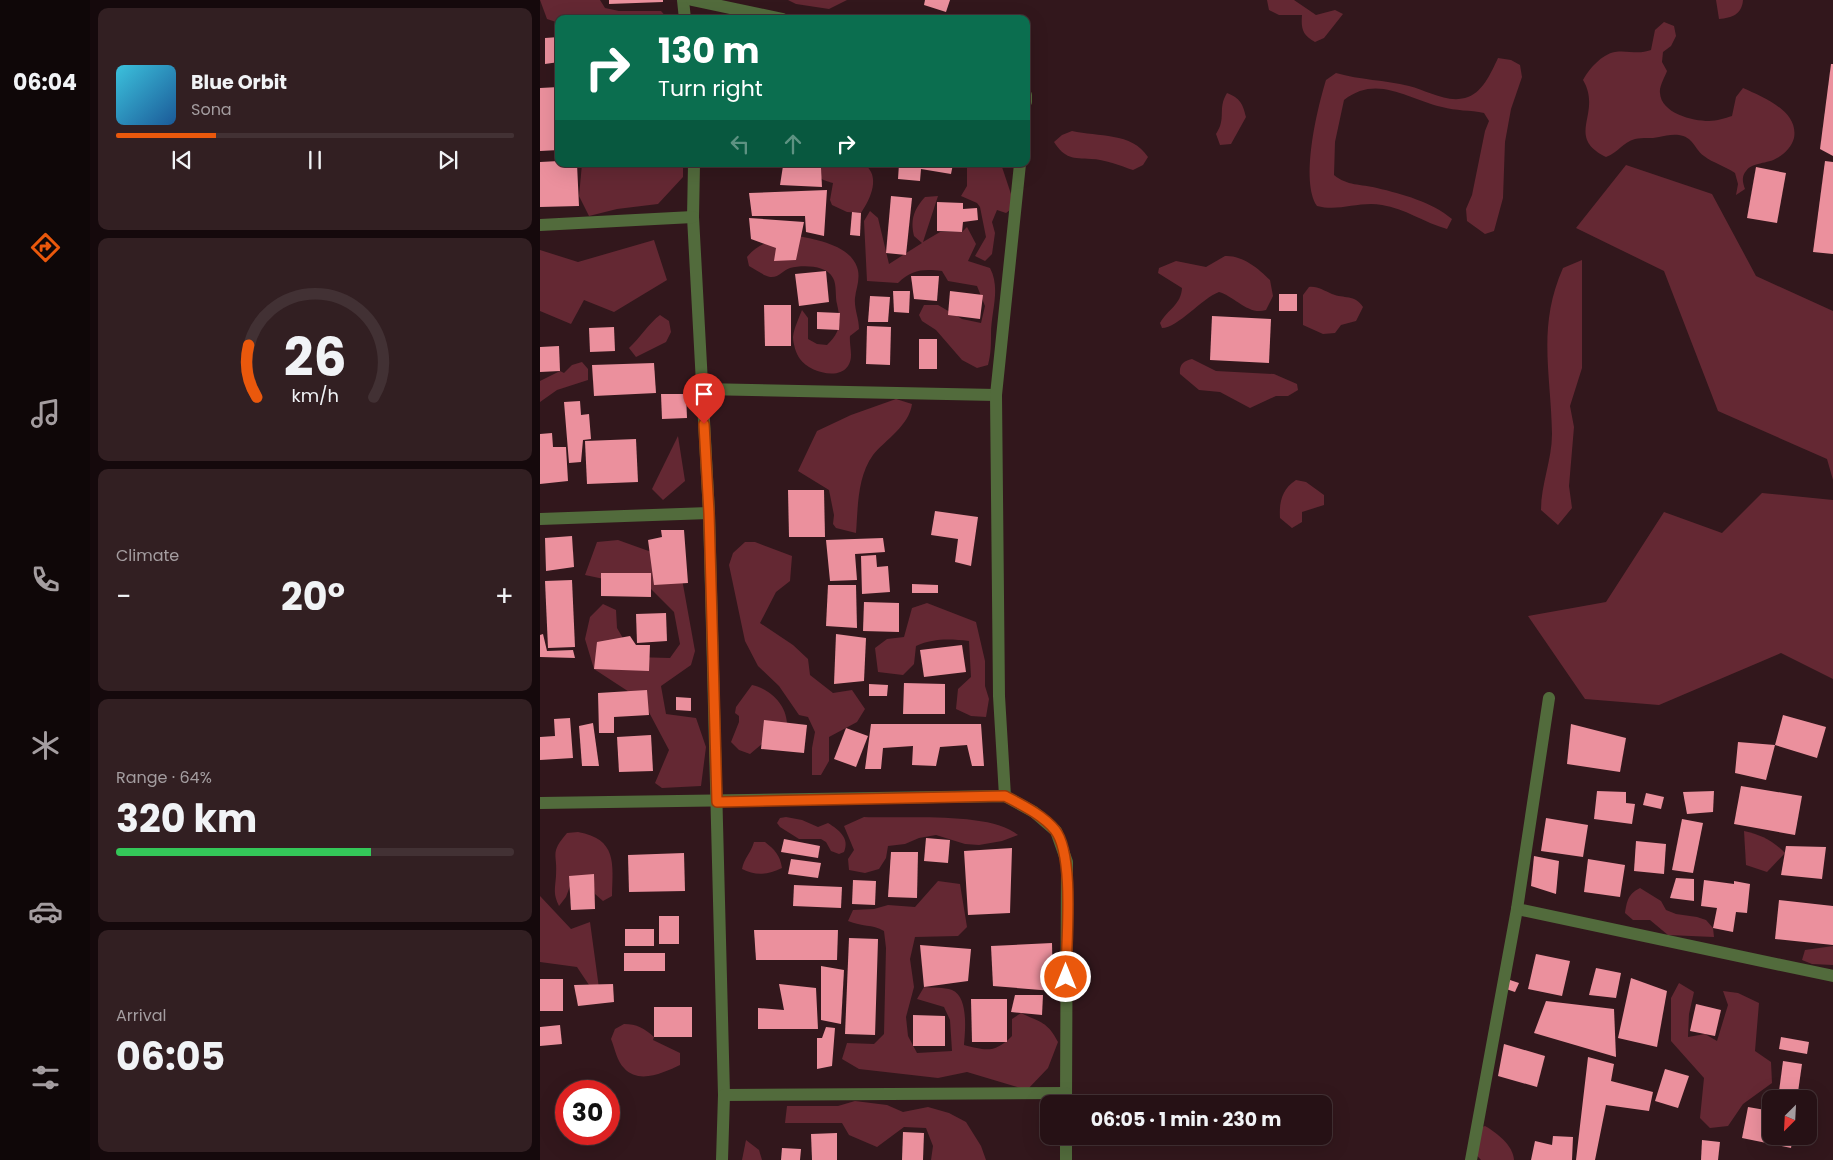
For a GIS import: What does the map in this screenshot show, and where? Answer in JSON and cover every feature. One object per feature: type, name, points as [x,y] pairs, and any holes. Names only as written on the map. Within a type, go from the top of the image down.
[{"type":"street","points":[[683,0],[685,15]]},
{"type":"street","points":[[692,0],[718,8],[759,15]]},
{"type":"street","points":[[694,167],[693,217],[709,513],[724,1095],[722,1160]]},
{"type":"street","points":[[1005,796],[999,696],[996,395],[1020,167]]},
{"type":"street","points":[[540,225],[693,217]]},
{"type":"street","points":[[702,388],[996,395]]},
{"type":"street","points":[[540,519],[709,513]]},
{"type":"street","points":[[1471,1160],[1517,909],[1549,698]]},
{"type":"street","points":[[540,803],[717,802],[1005,796],[1034,812],[1056,831],[1067,862],[1066,1095]]},
{"type":"street","points":[[1517,909],[1833,976]]},
{"type":"street","points":[[724,1095],[1040,1098]]},
{"type":"street","points":[[1066,1145],[1066,1160]]},
{"type":"shaded area","points":[[540,0],[600,0],[605,8],[619,11],[661,11],[664,15],[555,15],[555,22],[547,19]]},
{"type":"shaded area","points":[[788,0],[847,0],[829,9],[796,4]]},
{"type":"shaded area","points":[[1267,0],[1294,0],[1316,15],[1335,10],[1343,14],[1324,38],[1315,42],[1307,37],[1303,31],[1302,15],[1279,15],[1269,10]]},
{"type":"shaded area","points":[[1716,0],[1743,0],[1741,9],[1736,14],[1728,18],[1719,19]]},
{"type":"shaded area","points":[[1664,22],[1674,26],[1676,36],[1671,46],[1663,52],[1662,62],[1667,71],[1660,90],[1662,100],[1671,111],[1702,121],[1732,116],[1736,97],[1743,88],[1778,106],[1791,120],[1794,128],[1794,138],[1790,147],[1773,160],[1749,168],[1744,173],[1743,178],[1745,189],[1736,195],[1738,184],[1735,173],[1704,156],[1684,136],[1671,135],[1635,139],[1627,142],[1606,157],[1594,149],[1588,141],[1586,123],[1589,103],[1588,92],[1583,80],[1596,63],[1610,53],[1651,50],[1655,30]]},
{"type":"shaded area","points":[[1498,58],[1511,60],[1520,65],[1522,77],[1511,109],[1505,142],[1503,198],[1494,231],[1485,234],[1467,221],[1466,209],[1472,195],[1485,131],[1489,121],[1484,113],[1447,108],[1404,94],[1380,89],[1368,89],[1344,100],[1335,142],[1334,175],[1349,183],[1387,190],[1426,203],[1452,219],[1447,229],[1398,209],[1382,205],[1365,204],[1333,208],[1317,206],[1312,195],[1310,163],[1318,108],[1326,80],[1336,73],[1400,84],[1443,97],[1458,99],[1471,96],[1481,88]]},
{"type":"shaded area","points":[[1227,93],[1240,102],[1246,117],[1231,144],[1220,145],[1216,134],[1221,123],[1224,99]]},
{"type":"shaded area","points":[[1072,131],[1124,139],[1141,149],[1148,157],[1143,165],[1133,170],[1101,160],[1066,155],[1054,142],[1062,135]]},
{"type":"shaded area","points":[[1626,165],[1712,194],[1756,276],[1833,311],[1833,480],[1827,459],[1718,411],[1664,271],[1576,228]]},
{"type":"shaded area","points":[[582,167],[683,167],[683,177],[658,204],[617,209],[589,216],[579,196]]},
{"type":"shaded area","points":[[867,167],[872,175],[873,187],[861,213],[847,212],[832,205],[830,200],[833,183],[822,179],[817,175],[814,168]]},
{"type":"shaded area","points":[[967,167],[1002,167],[1015,206],[1006,213],[997,210],[992,222],[995,233],[992,254],[985,261],[975,256],[986,237],[980,207],[977,203],[961,196],[967,186]]},
{"type":"shaded area","points":[[938,196],[923,242],[940,232],[962,232],[967,227],[976,244],[968,261],[990,268],[995,284],[990,357],[988,365],[977,368],[962,360],[936,330],[922,321],[919,315],[924,305],[938,305],[962,319],[981,323],[985,306],[977,286],[948,281],[942,271],[930,270],[918,271],[908,275],[898,283],[867,281],[864,221],[870,211],[878,218],[889,264],[922,243],[914,236],[912,225],[914,215],[925,197]]},
{"type":"shaded area","points":[[793,235],[820,241],[839,248],[853,259],[857,267],[858,279],[855,302],[859,329],[850,336],[850,363],[837,373],[823,373],[809,367],[797,354],[793,339],[794,330],[802,310],[808,318],[808,339],[817,344],[827,345],[835,336],[839,326],[839,316],[835,284],[830,274],[820,268],[801,266],[790,268],[776,276],[770,277],[749,266],[747,257],[757,248],[768,242]]},
{"type":"shaded area","points":[[654,240],[667,280],[614,312],[584,300],[571,324],[540,311],[540,250],[578,262]]},
{"type":"shaded area","points":[[1225,256],[1244,260],[1270,280],[1273,296],[1266,310],[1260,311],[1248,308],[1219,292],[1205,300],[1183,318],[1168,327],[1162,328],[1160,323],[1177,303],[1182,288],[1158,273],[1159,268],[1176,261],[1206,267]]},
{"type":"shaded area","points":[[1582,260],[1582,368],[1570,406],[1574,427],[1569,486],[1572,508],[1558,525],[1541,510],[1541,500],[1552,444],[1547,350],[1548,330],[1550,310],[1563,268]]},
{"type":"shaded area","points":[[1309,287],[1356,300],[1363,307],[1356,321],[1341,325],[1335,333],[1323,334],[1303,325],[1303,295]]},
{"type":"shaded area","points":[[660,315],[669,321],[671,332],[666,342],[636,357],[629,348]]},
{"type":"shaded area","points":[[1192,359],[1216,371],[1274,374],[1297,384],[1298,390],[1288,396],[1276,396],[1250,408],[1220,392],[1199,390],[1180,374],[1182,364]]},
{"type":"shaded area","points":[[582,362],[588,369],[588,380],[557,390],[540,402],[540,381],[560,371],[564,373],[572,365]]},
{"type":"shaded area","points":[[896,399],[912,404],[910,412],[902,426],[873,455],[868,464],[859,493],[856,533],[836,528],[833,524],[834,515],[829,490],[798,471],[817,431],[851,415]]},
{"type":"shaded area","points":[[678,436],[685,481],[663,500],[652,489]]},
{"type":"shaded area","points":[[1296,480],[1306,482],[1324,495],[1324,505],[1302,512],[1302,522],[1292,528],[1280,518],[1280,507],[1282,496],[1287,487]]},
{"type":"shaded area","points":[[1762,493],[1833,500],[1833,679],[1781,653],[1659,705],[1585,699],[1528,616],[1606,602],[1664,512],[1722,533]]},
{"type":"shaded area","points":[[618,540],[657,554],[682,579],[695,651],[691,665],[661,686],[666,714],[696,718],[706,747],[701,786],[662,788],[655,783],[669,750],[643,701],[594,669],[585,639],[590,617],[603,604],[616,610],[617,628],[634,657],[670,658],[680,644],[674,612],[651,589],[585,575],[597,542]]},
{"type":"shaded area","points":[[745,542],[755,542],[792,556],[790,581],[776,592],[760,623],[793,645],[808,659],[810,675],[833,693],[852,690],[865,709],[857,722],[829,737],[829,761],[821,775],[812,775],[812,748],[815,732],[808,717],[799,715],[779,686],[758,666],[745,641],[729,565],[733,553]]},
{"type":"shaded area","points":[[927,603],[976,622],[985,661],[985,686],[989,699],[986,717],[971,716],[956,709],[958,689],[971,677],[969,641],[942,640],[923,643],[916,646],[914,664],[903,675],[878,672],[875,648],[887,639],[904,637],[912,608]]},
{"type":"shaded area","points":[[752,685],[765,690],[776,698],[784,710],[787,723],[750,754],[739,750],[731,742],[739,722],[739,716],[735,713],[736,707]]},
{"type":"shaded area","points":[[786,817],[802,820],[818,827],[828,823],[842,835],[846,843],[844,852],[839,854],[831,851],[826,842],[821,839],[799,839],[777,823],[780,818]]},
{"type":"shaded area","points":[[864,817],[967,819],[1005,827],[1018,835],[1002,841],[979,845],[965,844],[936,835],[919,838],[905,844],[888,846],[886,858],[879,869],[865,873],[849,870],[848,859],[854,850],[844,826]]},
{"type":"shaded area","points":[[1744,831],[1766,839],[1785,853],[1767,872],[1746,865]]},
{"type":"shaded area","points":[[578,832],[591,835],[600,840],[610,854],[613,873],[612,896],[603,901],[595,894],[592,883],[573,878],[566,897],[559,906],[555,891],[556,850],[567,833]]},
{"type":"shaded area","points":[[754,842],[765,842],[772,848],[778,856],[782,868],[762,874],[742,869]]},
{"type":"shaded area","points":[[938,881],[960,884],[967,927],[958,936],[915,937],[910,959],[914,987],[906,1017],[908,1036],[917,1053],[952,1051],[950,1020],[944,1007],[917,999],[924,987],[949,989],[957,994],[964,1007],[964,1045],[979,1049],[990,1049],[1001,1045],[1012,1036],[1012,1019],[1021,1013],[1039,1021],[1047,1026],[1058,1042],[1048,1068],[1027,1090],[967,1072],[938,1078],[859,1069],[842,1059],[847,1043],[874,1044],[884,1034],[886,948],[884,931],[848,921],[853,910],[874,909],[888,905],[915,907]]},
{"type":"shaded area","points":[[1640,888],[1661,901],[1666,910],[1706,920],[1713,928],[1714,937],[1668,935],[1650,920],[1633,920],[1625,913],[1626,905],[1631,895]]},
{"type":"shaded area","points":[[540,896],[571,929],[590,922],[601,1003],[577,967],[540,962]]},
{"type":"shaded area","points":[[1833,946],[1833,965],[1812,964],[1802,960],[1805,950]]},
{"type":"shaded area","points":[[1679,983],[1694,992],[1689,1014],[1688,1037],[1705,1034],[1717,1041],[1728,1005],[1723,991],[1738,993],[1759,1003],[1755,1051],[1771,1062],[1772,1083],[1743,1104],[1728,1126],[1710,1128],[1700,1118],[1704,1078],[1671,1041],[1671,998]]},
{"type":"shaded area","points":[[624,1024],[640,1027],[654,1037],[653,1040],[680,1053],[680,1065],[652,1076],[637,1076],[630,1073],[624,1068],[616,1055],[611,1039],[615,1029]]},
{"type":"shaded area","points":[[855,1101],[887,1105],[903,1112],[928,1107],[949,1113],[966,1122],[981,1146],[986,1160],[931,1160],[933,1146],[926,1128],[904,1127],[877,1147],[849,1135],[842,1123],[785,1123],[787,1106],[838,1106]]},
{"type":"shaded area","points":[[1485,1126],[1508,1144],[1514,1160],[1481,1160],[1473,1151],[1473,1130]]},
{"type":"shaded area","points":[[746,1140],[759,1150],[762,1160],[742,1160]]},
{"type":"building","points":[[609,0],[663,0],[663,2],[609,4]]},
{"type":"building","points":[[925,0],[950,0],[946,12],[924,5]]},
{"type":"building","points":[[555,37],[555,63],[545,64],[545,38]]},
{"type":"building","points":[[1831,64],[1833,64],[1833,156],[1820,149]]},
{"type":"building","points":[[555,87],[555,150],[540,151],[540,88]]},
{"type":"building","points":[[555,161],[555,167],[577,167],[579,206],[540,207],[540,162]]},
{"type":"building","points":[[1825,161],[1833,162],[1833,254],[1813,252]]},
{"type":"building","points":[[783,167],[821,168],[822,187],[780,185]]},
{"type":"building","points":[[899,167],[952,167],[951,174],[921,169],[920,181],[898,179]]},
{"type":"building","points":[[1756,167],[1786,173],[1777,223],[1747,218]]},
{"type":"building","points":[[827,190],[824,236],[806,232],[805,216],[752,216],[749,193]]},
{"type":"building","points":[[891,196],[912,198],[906,255],[886,253]]},
{"type":"building","points":[[937,202],[963,203],[963,209],[977,208],[978,220],[963,222],[962,232],[937,231]]},
{"type":"building","points":[[852,212],[861,213],[860,236],[850,235]]},
{"type":"building","points":[[749,218],[804,222],[796,260],[774,261],[776,248],[751,239]]},
{"type":"building","points":[[826,271],[829,302],[799,306],[795,274]]},
{"type":"building","points":[[911,276],[939,276],[937,301],[914,299]]},
{"type":"building","points":[[893,291],[910,291],[909,313],[894,312]]},
{"type":"building","points":[[950,291],[983,295],[980,319],[948,315]]},
{"type":"building","points":[[1279,294],[1297,294],[1297,311],[1279,311]]},
{"type":"building","points":[[870,296],[890,297],[888,322],[868,322]]},
{"type":"building","points":[[764,305],[791,305],[791,346],[765,346]]},
{"type":"building","points":[[817,312],[840,313],[839,330],[817,329]]},
{"type":"building","points":[[1212,316],[1271,319],[1269,363],[1210,360]]},
{"type":"building","points":[[867,326],[891,327],[890,365],[866,364]]},
{"type":"building","points":[[614,327],[615,351],[590,352],[589,328]]},
{"type":"building","points":[[919,339],[937,339],[937,369],[919,369]]},
{"type":"building","points":[[559,346],[560,371],[540,372],[540,347]]},
{"type":"building","points":[[654,363],[656,393],[594,396],[592,365]]},
{"type":"building","points":[[661,394],[686,394],[687,418],[662,419]]},
{"type":"building","points":[[580,401],[581,415],[589,414],[591,439],[583,440],[581,462],[569,463],[564,402]]},
{"type":"building","points":[[552,433],[553,447],[566,447],[568,481],[540,484],[540,434]]},
{"type":"building","points":[[636,439],[638,482],[587,484],[585,441]]},
{"type":"building","points":[[788,490],[824,490],[825,537],[789,537]]},
{"type":"building","points":[[935,511],[978,517],[971,566],[955,562],[958,539],[931,535]]},
{"type":"building","points":[[661,530],[684,530],[688,583],[654,585],[648,540],[662,537]]},
{"type":"building","points":[[572,536],[574,567],[546,571],[545,538]]},
{"type":"building","points":[[883,538],[885,552],[855,554],[857,580],[830,581],[826,540]]},
{"type":"building","points":[[876,555],[877,567],[888,566],[890,592],[862,594],[861,556]]},
{"type":"building","points":[[601,573],[651,573],[651,597],[601,596]]},
{"type":"building","points":[[572,580],[575,647],[548,648],[545,581]]},
{"type":"building","points":[[912,584],[938,585],[938,593],[912,593]]},
{"type":"building","points":[[828,585],[856,585],[857,628],[826,626]]},
{"type":"building","points":[[864,602],[899,603],[899,632],[863,631]]},
{"type":"building","points":[[666,613],[667,641],[637,643],[636,614]]},
{"type":"building","points":[[543,634],[547,651],[573,650],[575,658],[540,657],[540,635]]},
{"type":"building","points":[[836,634],[866,638],[864,681],[834,684]]},
{"type":"building","points":[[630,636],[636,645],[650,645],[649,671],[594,669],[597,642]]},
{"type":"building","points":[[962,645],[966,672],[924,677],[920,650]]},
{"type":"building","points":[[904,683],[945,684],[945,714],[903,714]]},
{"type":"building","points":[[869,684],[888,685],[887,696],[869,696]]},
{"type":"building","points":[[647,690],[649,715],[614,717],[614,733],[599,733],[598,693]]},
{"type":"building","points":[[676,697],[691,698],[691,711],[676,710]]},
{"type":"building","points":[[1783,715],[1826,727],[1817,758],[1775,745]]},
{"type":"building","points":[[570,718],[573,758],[540,760],[540,737],[555,736],[554,719]]},
{"type":"building","points":[[764,720],[807,725],[804,753],[761,749]]},
{"type":"building","points":[[593,723],[599,766],[582,766],[579,726]]},
{"type":"building","points":[[871,724],[981,724],[984,766],[972,766],[967,745],[940,747],[936,766],[912,765],[913,746],[883,748],[881,769],[865,769]]},
{"type":"building","points":[[1571,724],[1626,738],[1620,772],[1567,764]]},
{"type":"building","points":[[846,728],[868,736],[856,767],[834,759]]},
{"type":"building","points":[[651,735],[653,771],[619,772],[617,737]]},
{"type":"building","points":[[1738,742],[1775,745],[1766,780],[1735,773]]},
{"type":"building","points":[[1741,786],[1802,796],[1795,835],[1734,824]]},
{"type":"building","points":[[1597,791],[1626,792],[1626,803],[1635,804],[1632,824],[1594,819]]},
{"type":"building","points":[[1714,791],[1713,812],[1687,814],[1683,792]]},
{"type":"building","points":[[1646,793],[1664,797],[1661,809],[1643,805]]},
{"type":"building","points":[[1546,818],[1588,825],[1583,857],[1541,851]]},
{"type":"building","points":[[1682,819],[1703,823],[1693,873],[1672,870]]},
{"type":"building","points":[[926,838],[950,840],[948,863],[924,861]]},
{"type":"building","points":[[784,839],[820,846],[818,858],[781,852]]},
{"type":"building","points":[[1636,841],[1666,844],[1664,874],[1634,871]]},
{"type":"building","points":[[1786,846],[1826,847],[1822,879],[1781,875]]},
{"type":"building","points":[[1012,848],[1010,913],[968,915],[964,851]]},
{"type":"building","points":[[891,852],[918,852],[917,898],[888,897]]},
{"type":"building","points":[[684,853],[685,891],[629,892],[628,855]]},
{"type":"building","points":[[1534,856],[1559,861],[1556,894],[1531,886]]},
{"type":"building","points":[[791,859],[821,863],[818,878],[788,874]]},
{"type":"building","points":[[1588,859],[1625,865],[1620,897],[1584,892]]},
{"type":"building","points":[[594,874],[595,909],[571,910],[569,876]]},
{"type":"building","points":[[1676,878],[1694,879],[1694,901],[1670,898]]},
{"type":"building","points":[[853,880],[876,881],[875,905],[852,904]]},
{"type":"building","points":[[1704,880],[1734,884],[1734,881],[1750,884],[1747,913],[1736,912],[1733,932],[1713,928],[1717,908],[1701,906]]},
{"type":"building","points":[[794,885],[842,887],[841,908],[793,906]]},
{"type":"building","points":[[1779,900],[1833,906],[1833,945],[1775,939]]},
{"type":"building","points":[[659,916],[679,916],[679,944],[659,944]]},
{"type":"building","points":[[625,929],[654,929],[654,946],[625,946]]},
{"type":"building","points":[[754,930],[838,930],[837,960],[756,960]]},
{"type":"building","points":[[849,938],[878,939],[875,1035],[845,1034]]},
{"type":"building","points":[[1052,943],[1053,991],[993,986],[991,946]]},
{"type":"building","points":[[920,945],[971,949],[968,981],[924,987]]},
{"type":"building","points":[[624,953],[665,953],[665,971],[624,971]]},
{"type":"building","points":[[1536,954],[1570,961],[1562,996],[1528,989]]},
{"type":"building","points":[[821,966],[844,970],[841,1024],[821,1020]]},
{"type":"building","points":[[1596,968],[1621,973],[1616,998],[1589,995]]},
{"type":"building","points":[[1631,978],[1667,991],[1657,1047],[1618,1038]]},
{"type":"building","points":[[540,979],[563,979],[563,1011],[540,1011]]},
{"type":"building","points":[[1510,980],[1519,983],[1515,992],[1506,989]]},
{"type":"building","points":[[613,984],[614,1002],[578,1006],[574,985]]},
{"type":"building","points":[[779,984],[816,988],[818,1029],[758,1029],[758,1008],[784,1010]]},
{"type":"building","points":[[1015,995],[1043,995],[1042,1015],[1011,1012]]},
{"type":"building","points":[[971,999],[1007,999],[1007,1042],[972,1042]]},
{"type":"building","points":[[1546,1001],[1614,1009],[1616,1057],[1534,1033]]},
{"type":"building","points":[[1696,1004],[1721,1010],[1715,1036],[1690,1031]]},
{"type":"building","points":[[654,1007],[692,1007],[692,1037],[654,1037]]},
{"type":"building","points":[[913,1015],[945,1016],[945,1046],[913,1046]]},
{"type":"building","points":[[560,1025],[562,1044],[540,1046],[540,1027]]},
{"type":"building","points":[[826,1027],[835,1028],[832,1066],[817,1069],[817,1038],[822,1038]]},
{"type":"building","points":[[1781,1037],[1809,1042],[1807,1054],[1779,1049]]},
{"type":"building","points":[[1504,1044],[1545,1056],[1537,1087],[1498,1076]]},
{"type":"building","points":[[1588,1057],[1614,1064],[1611,1081],[1653,1092],[1649,1111],[1606,1105],[1595,1160],[1576,1160]]},
{"type":"building","points":[[1783,1061],[1802,1064],[1798,1090],[1779,1090]]},
{"type":"building","points":[[1665,1069],[1689,1076],[1678,1108],[1655,1101]]},
{"type":"building","points":[[1748,1107],[1762,1109],[1762,1142],[1742,1138]]},
{"type":"building","points":[[903,1132],[924,1133],[923,1160],[902,1160]]},
{"type":"building","points":[[837,1133],[837,1160],[812,1160],[811,1134]]},
{"type":"building","points":[[1553,1136],[1573,1137],[1572,1160],[1531,1160],[1535,1141],[1552,1145]]},
{"type":"building","points":[[1702,1140],[1720,1142],[1718,1160],[1701,1160]]},
{"type":"building","points":[[1776,1145],[1792,1145],[1791,1148]]},
{"type":"building","points":[[782,1148],[801,1149],[800,1160],[781,1160]]},
{"type":"route","points":[[704,424],[709,513],[717,802],[1005,796],[1034,812],[1056,831],[1067,862],[1066,977]]}]
